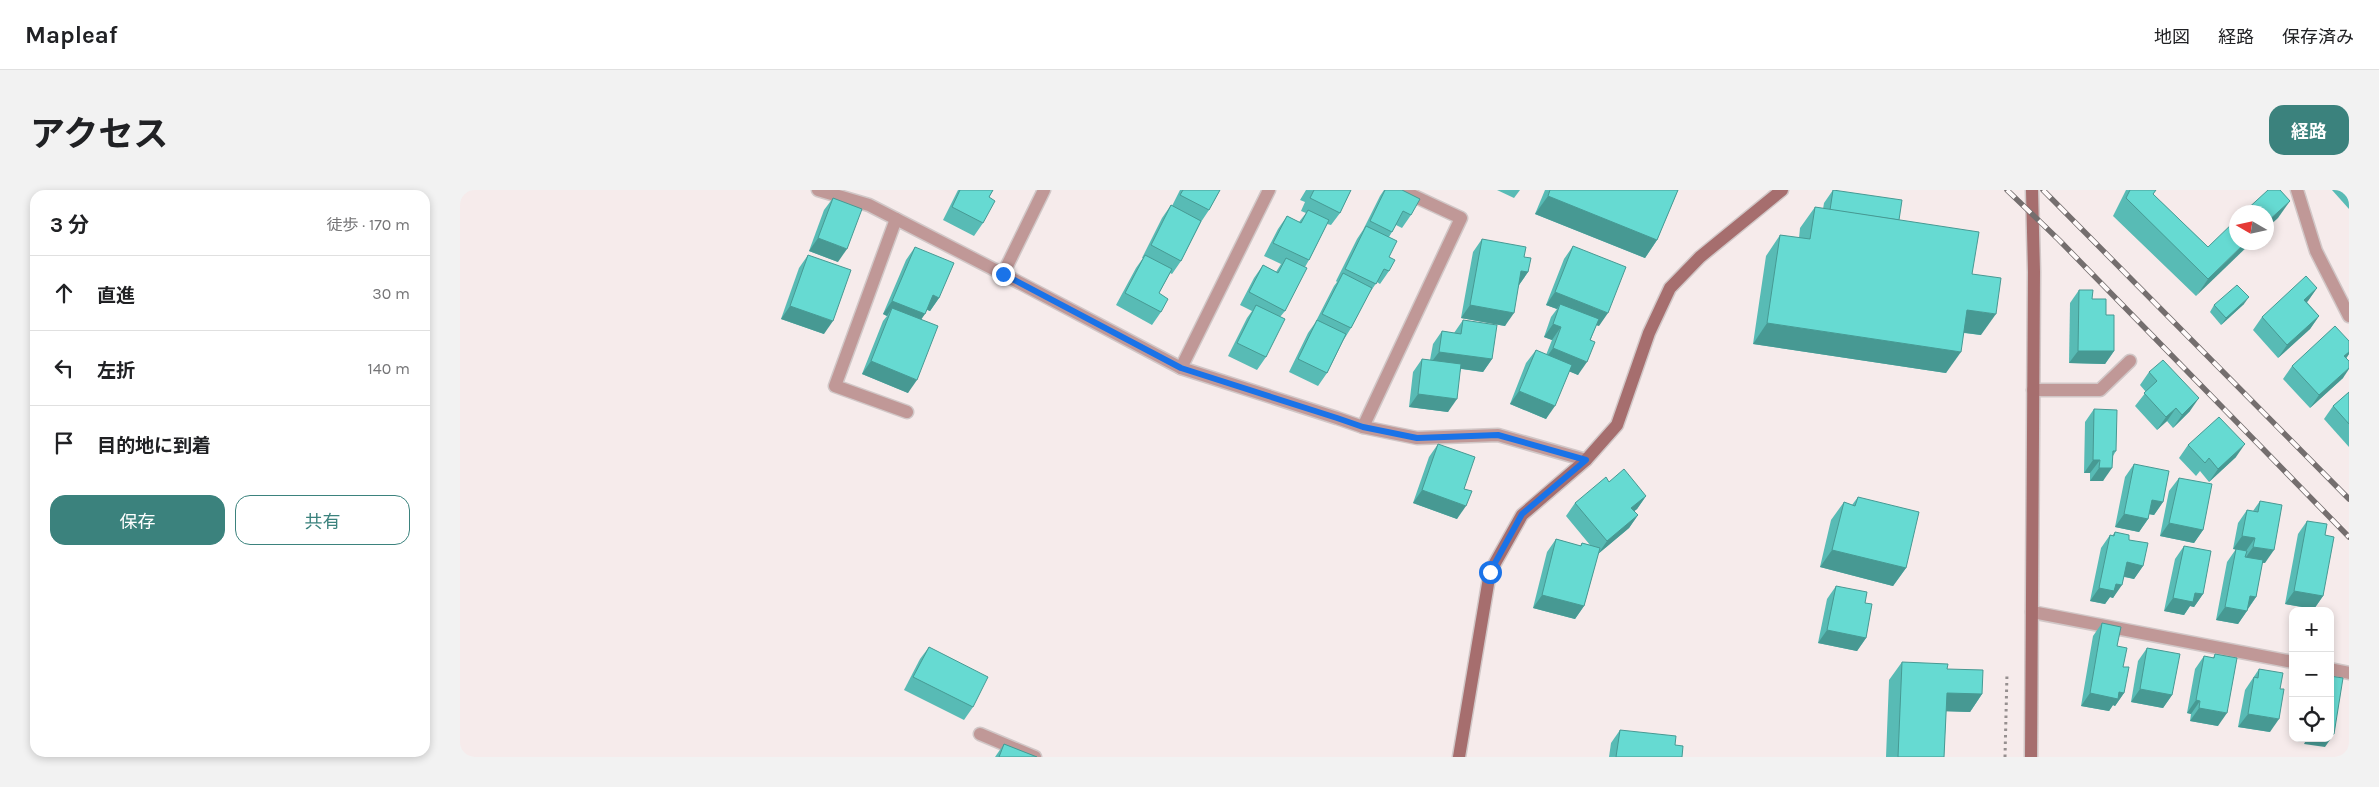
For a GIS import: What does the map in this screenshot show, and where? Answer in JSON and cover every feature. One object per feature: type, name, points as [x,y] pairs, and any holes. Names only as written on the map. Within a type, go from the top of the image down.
[{"type":"street","points":[[818,190],[869,205],[1181,368],[1363,427],[1417,438],[1498,435],[1586,460]]},
{"type":"street","points":[[1003,274],[1044,190]]},
{"type":"street","points":[[1181,368],[1269,190]]},
{"type":"street","points":[[1363,427],[1460,218],[1401,190]]},
{"type":"street","points":[[1460,757],[1490,572],[1522,514],[1586,460],[1618,425],[1649,333],[1670,288],[1700,257],[1782,190]]},
{"type":"street","points":[[2031,757],[2032,190]]},
{"type":"street","points":[[2297,190],[2316,251],[2349,316]]},
{"type":"street","points":[[896,219],[834,386],[907,412]]},
{"type":"street","points":[[2033,390],[2100,390],[2130,361]]},
{"type":"street","points":[[2032,612],[2289,661]]},
{"type":"street","points":[[2334,670],[2349,673]]},
{"type":"street","points":[[980,734],[1035,757]]},
{"type":"building","points":[[960,190],[993,190],[989,197],[995,201],[983,223],[952,207]]},
{"type":"building","points":[[1183,190],[1220,190],[1209,210],[1180,195]]},
{"type":"building","points":[[1314,190],[1351,190],[1340,213],[1310,198]]},
{"type":"building","points":[[1385,190],[1402,190],[1420,199],[1411,215],[1403,211],[1392,232],[1370,221]]},
{"type":"building","points":[[1550,190],[1678,190],[1657,240],[1548,196]]},
{"type":"building","points":[[1833,190],[1902,200],[1899,220],[1830,210]]},
{"type":"building","points":[[2130,190],[2156,190],[2153,194],[2208,247],[2229,227],[2229,250],[2238,250],[2208,279],[2126,198]]},
{"type":"building","points":[[2268,190],[2280,190],[2290,201],[2274,216],[2274,205],[2252,205]]},
{"type":"building","points":[[833,198],[862,209],[847,249],[818,238]]},
{"type":"building","points":[[1171,205],[1201,221],[1181,261],[1151,245]]},
{"type":"building","points":[[1815,207],[1979,232],[1972,274],[2001,278],[1996,314],[1967,310],[1961,352],[1767,323],[1780,235],[1810,239]]},
{"type":"building","points":[[1308,210],[1329,220],[1309,260],[1273,243],[1287,216],[1301,223]]},
{"type":"building","points":[[1366,226],[1397,241],[1389,257],[1395,260],[1389,271],[1384,269],[1376,284],[1345,269]]},
{"type":"building","points":[[1482,239],[1526,247],[1524,257],[1531,258],[1528,272],[1521,271],[1514,313],[1470,305]]},
{"type":"building","points":[[1573,246],[1626,267],[1608,313],[1555,292]]},
{"type":"building","points":[[915,247],[954,263],[939,298],[933,295],[925,314],[892,301]]},
{"type":"building","points":[[808,255],[851,270],[833,321],[790,306]]},
{"type":"building","points":[[1145,255],[1172,269],[1159,293],[1168,299],[1161,312],[1125,293]]},
{"type":"building","points":[[1286,258],[1307,268],[1285,311],[1249,292],[1263,265],[1278,273]]},
{"type":"building","points":[[1343,273],[1372,288],[1351,328],[1322,314]]},
{"type":"building","points":[[2306,276],[2317,288],[2304,300],[2319,316],[2287,345],[2262,317]]},
{"type":"building","points":[[2237,285],[2249,297],[2226,318],[2214,305]]},
{"type":"building","points":[[2079,290],[2093,290],[2092,299],[2106,299],[2106,315],[2114,315],[2114,351],[2078,351]]},
{"type":"building","points":[[1560,304],[1599,319],[1590,340],[1595,342],[1587,362],[1553,348],[1561,327],[1553,324]]},
{"type":"building","points":[[1256,305],[1285,319],[1266,357],[1237,343]]},
{"type":"building","points":[[892,308],[938,326],[917,380],[871,361]]},
{"type":"building","points":[[1317,320],[1346,334],[1327,373],[1298,359]]},
{"type":"building","points":[[1463,320],[1497,325],[1492,359],[1439,352],[1442,331],[1461,334]]},
{"type":"building","points":[[2335,326],[2349,341],[2349,352],[2344,356],[2349,361],[2349,368],[2319,395],[2292,366]]},
{"type":"building","points":[[1536,350],[1572,365],[1555,406],[1519,391]]},
{"type":"building","points":[[1422,359],[1461,364],[1457,399],[1418,394]]},
{"type":"building","points":[[2163,360],[2199,398],[2182,415],[2176,408],[2166,417],[2144,393],[2157,381],[2149,372]]},
{"type":"building","points":[[2349,392],[2349,424],[2333,406]]},
{"type":"building","points":[[2094,409],[2117,410],[2116,451],[2113,451],[2112,468],[2099,468],[2100,460],[2093,460]]},
{"type":"building","points":[[2219,417],[2245,444],[2218,469],[2209,458],[2205,463],[2188,445]]},
{"type":"building","points":[[1438,444],[1475,457],[1464,489],[1472,491],[1466,506],[1422,490]]},
{"type":"building","points":[[2134,464],[2169,471],[2163,502],[2152,500],[2148,519],[2124,514]]},
{"type":"building","points":[[1624,469],[1646,496],[1631,508],[1638,515],[1607,541],[1575,503],[1606,477],[1609,482]]},
{"type":"building","points":[[2179,478],[2212,484],[2203,530],[2169,523]]},
{"type":"building","points":[[1858,497],[1919,512],[1906,568],[1832,550],[1844,502],[1855,506]]},
{"type":"building","points":[[2260,501],[2282,505],[2274,550],[2253,547],[2255,538],[2242,536],[2247,510],[2258,512]]},
{"type":"building","points":[[2307,521],[2327,524],[2325,535],[2334,537],[2323,596],[2294,591]]},
{"type":"building","points":[[2115,532],[2129,535],[2129,540],[2148,543],[2143,566],[2127,562],[2122,585],[2116,584],[2114,591],[2099,588],[2110,535],[2114,536]]},
{"type":"building","points":[[1556,539],[1581,546],[1582,543],[1600,548],[1584,606],[1542,595]]},
{"type":"building","points":[[2184,546],[2211,551],[2203,594],[2195,593],[2193,602],[2173,598]]},
{"type":"building","points":[[2236,549],[2247,551],[2245,557],[2263,560],[2256,597],[2250,596],[2247,611],[2225,607]]},
{"type":"building","points":[[1836,586],[1867,592],[1865,603],[1872,604],[1866,638],[1827,630]]},
{"type":"building","points":[[2102,623],[2121,627],[2117,646],[2127,648],[2123,667],[2129,667],[2124,693],[2119,692],[2118,699],[2090,693]]},
{"type":"building","points":[[929,647],[988,677],[973,707],[913,677]]},
{"type":"building","points":[[2147,648],[2180,654],[2172,695],[2140,689]]},
{"type":"building","points":[[2215,654],[2237,658],[2227,713],[2199,708],[2200,701],[2196,700],[2204,656],[2214,658]]},
{"type":"building","points":[[1902,662],[1948,664],[1947,669],[1983,670],[1982,694],[1947,693],[1944,757],[1898,757]]},
{"type":"building","points":[[2259,669],[2283,673],[2280,689],[2284,689],[2279,719],[2248,714],[2254,677],[2258,678]]},
{"type":"building","points":[[2334,677],[2343,678],[2334,734]]},
{"type":"building","points":[[1620,730],[1676,736],[1675,745],[1683,746],[1682,757],[1616,757]]},
{"type":"building","points":[[1004,744],[1037,757],[999,757]]},
{"type":"railway","points":[[2007,190],[2059,240],[2349,537]]},
{"type":"railway","points":[[2043,190],[2349,499]]},
{"type":"route","points":[[1003,274],[1181,368],[1363,427],[1417,438],[1498,435],[1586,460],[1522,514],[1490,572]]}]
